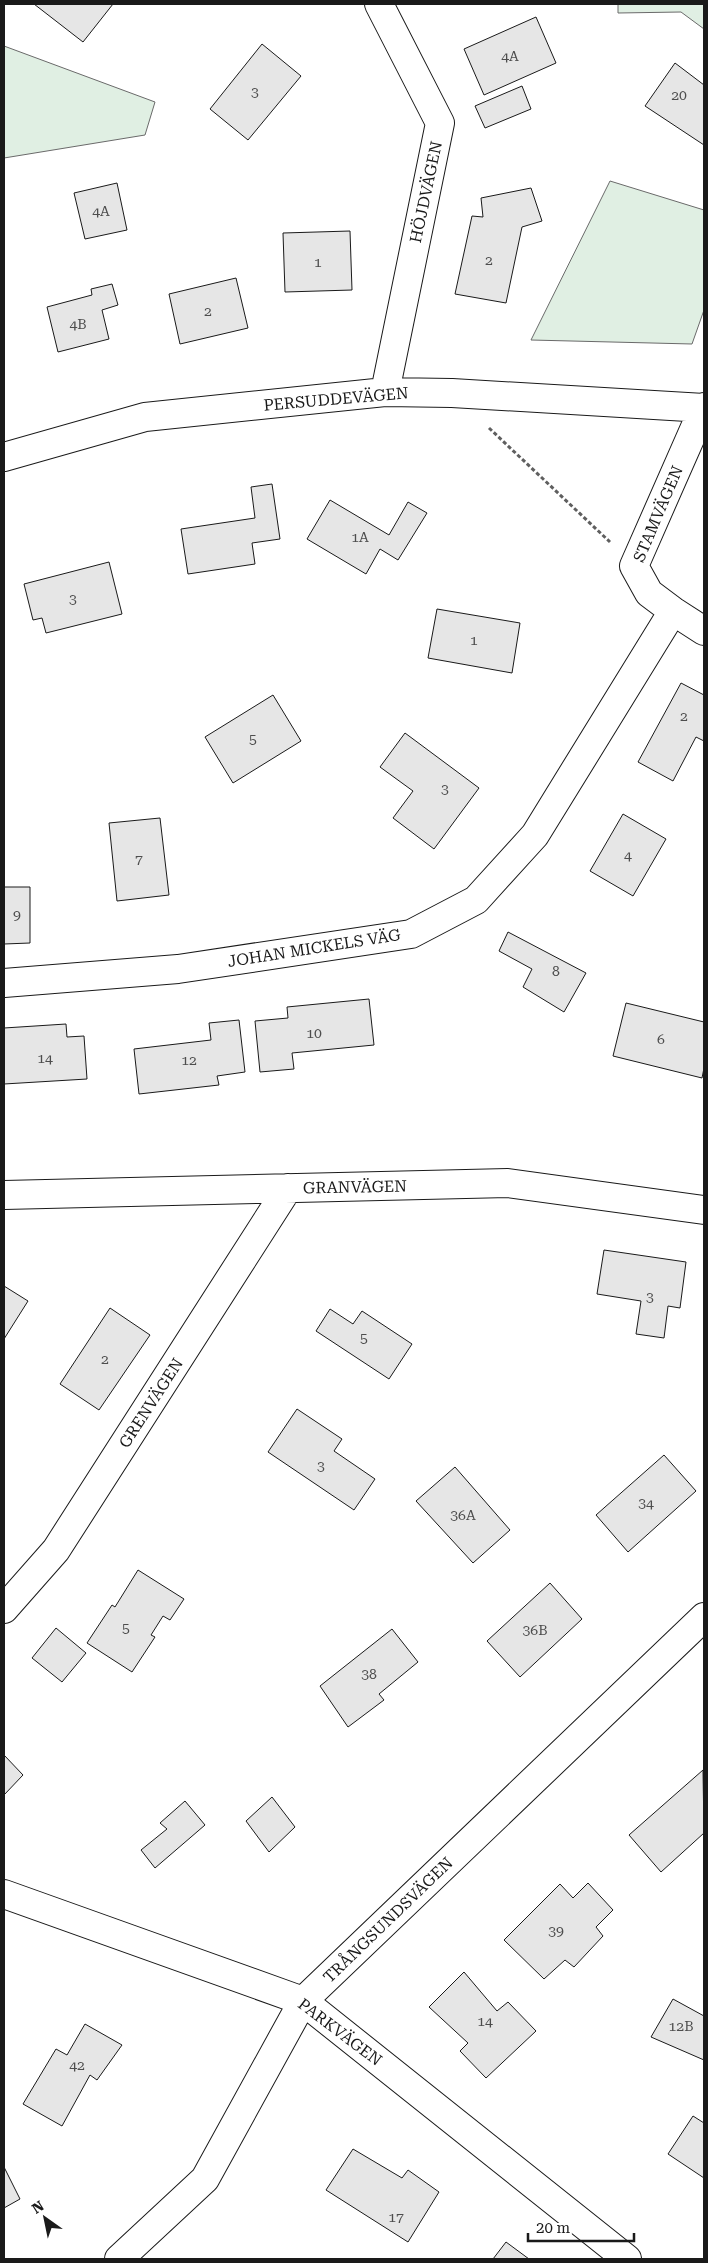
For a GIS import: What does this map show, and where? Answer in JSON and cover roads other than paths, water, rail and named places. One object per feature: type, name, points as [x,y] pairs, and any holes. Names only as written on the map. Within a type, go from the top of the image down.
[{"type":"street","name":"HÖJDVÄGEN","points":[[379,4],[440,124],[385,392]]},
{"type":"street","name":"PERSUDDEVÄGEN","points":[[4,457],[145,418],[385,392],[452,393],[704,407]]},
{"type":"street","name":"STAMVÄGEN","points":[[704,407],[634,566],[649,593],[704,631]]},
{"type":"street","name":"JOHAN MICKELS VÄG","points":[[4,982],[178,969],[411,934],[476,900],[535,835],[673,611]]},
{"type":"street","name":"GRANVÄGEN","points":[[4,1195],[508,1183],[704,1210]]},
{"type":"street","name":"GRENVÄGEN","points":[[4,1609],[56,1550],[288,1188]]},
{"type":"street","name":"TRÅNGSUNDSVÄGEN","points":[[119,2259],[205,2179],[303,2000],[704,1617]]},
{"type":"street","name":"PARKVÄGEN","points":[[4,1894],[303,2000],[627,2259]]}]
